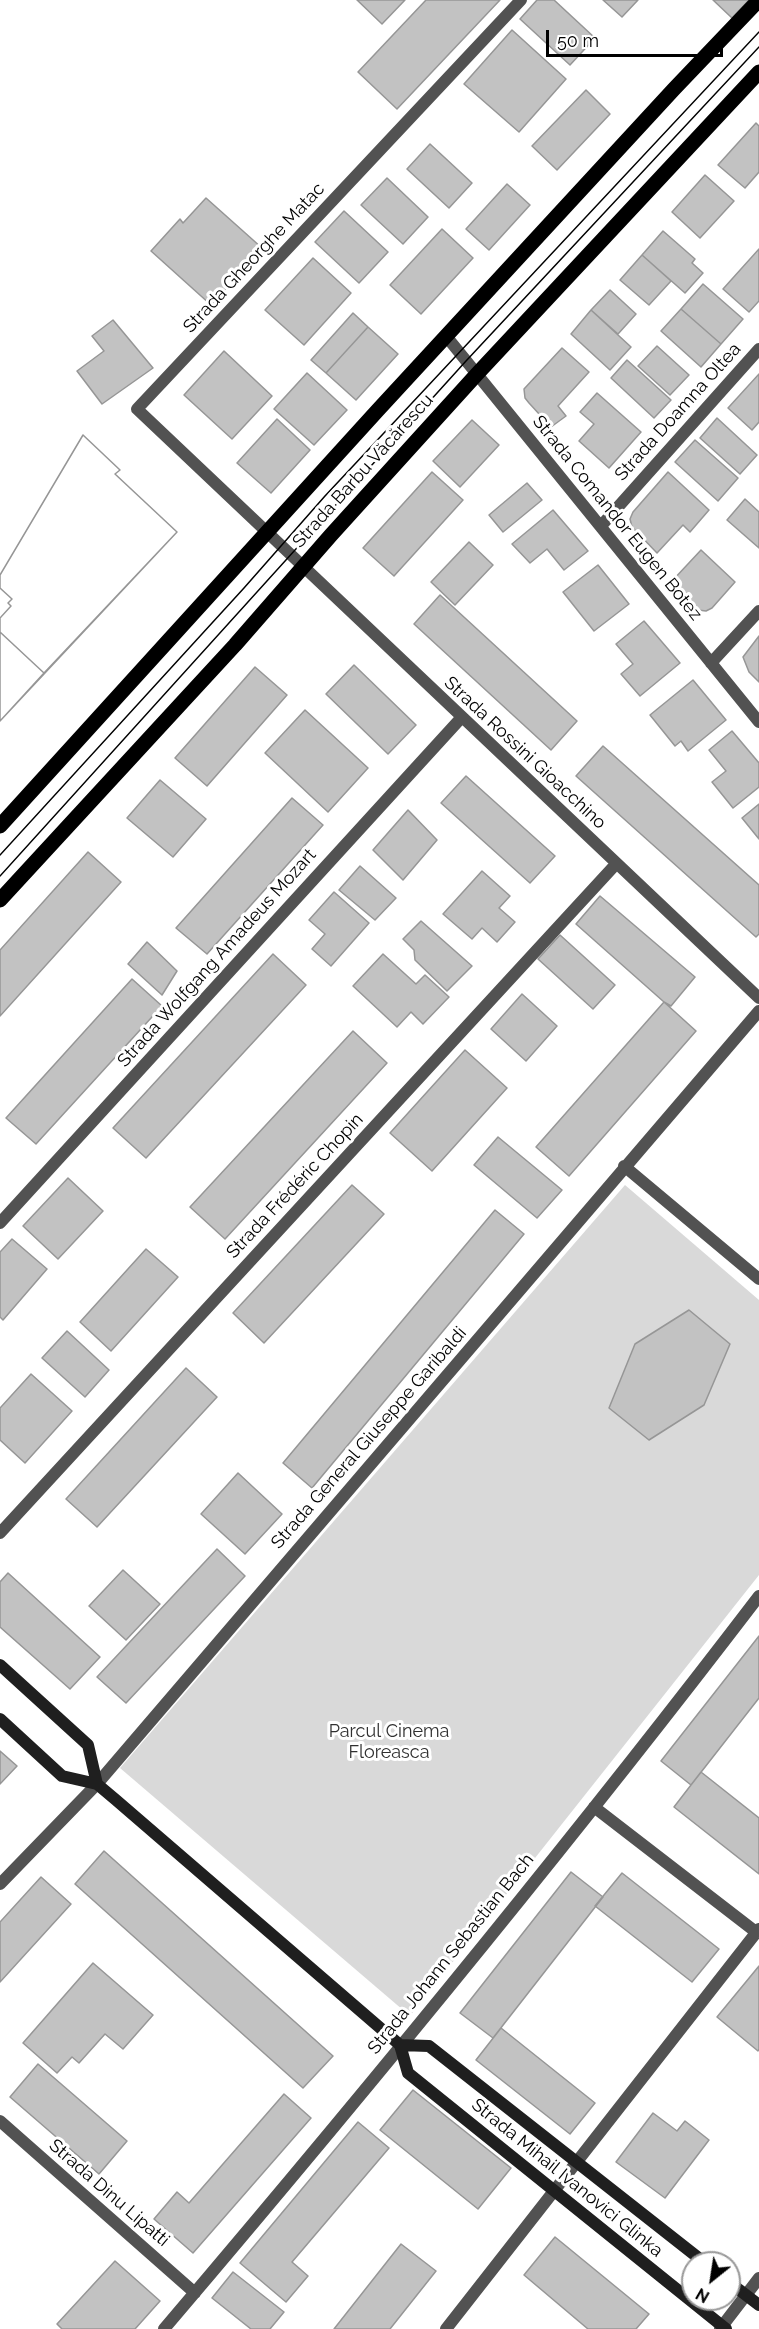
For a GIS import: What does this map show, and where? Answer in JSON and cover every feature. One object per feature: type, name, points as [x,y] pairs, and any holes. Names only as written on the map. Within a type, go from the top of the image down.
[{"type":"main road","name":"Strada Barbu Văcărescu","points":[[0,826],[446,336],[759,0]]},
{"type":"main road","name":"Strada Barbu Văcărescu","points":[[0,900],[235,645],[477,374],[759,72]]},
{"type":"street","name":"Strada Gheorghe Matac","points":[[268,533],[137,409],[521,0]]},
{"type":"street","name":"Strada Comandor Eugen Botez","points":[[446,336],[759,722]]},
{"type":"street","name":"Strada Doamna Oltea","points":[[601,526],[759,349]]},
{"type":"street","name":"Strada Rossini Gioacchino","points":[[268,533],[759,999]]},
{"type":"street","points":[[711,663],[759,611]]},
{"type":"street","name":"Strada Wolfgang Amadeus Mozart","points":[[0,1223],[462,717]]},
{"type":"street","name":"Strada Frédéric Chopin","points":[[0,1533],[616,864]]},
{"type":"street","name":"Strada General Giuseppe Garibaldi","points":[[0,1884],[97,1784],[759,1011]]},
{"type":"street","points":[[624,1166],[759,1280]]},
{"type":"street","name":"Strada Johann Sebastian Bach","points":[[164,2329],[594,1807],[759,1596]]},
{"type":"street","points":[[0,1665],[88,1745],[97,1784]]},
{"type":"street","points":[[0,1719],[62,1776],[97,1784],[400,2045]]},
{"type":"street","points":[[446,2329],[579,2162],[758,1930],[594,1807]]},
{"type":"street","name":"Strada Mihail Ivanovici Glinka","points":[[690,2251],[429,2046],[400,2045],[408,2073],[723,2328]]},
{"type":"street","name":"Strada Dinu Lipatti","points":[[0,2121],[195,2293]]},
{"type":"street","points":[[723,2328],[759,2278]]},
{"type":"street","points":[[741,2291],[759,2305]]},
{"type":"green space","name":"Parcul Cinema Floreasca","points":[[625,1185],[759,1300],[759,1575],[410,2016],[120,1768]]},
{"type":"building","points":[[357,0],[405,0],[382,24]]},
{"type":"building","points":[[426,0],[500,0],[397,109],[358,72]]},
{"type":"building","points":[[537,0],[554,0],[595,38],[570,65],[520,19]]},
{"type":"building","points":[[603,0],[638,0],[622,17]]},
{"type":"building","points":[[713,0],[749,0],[732,18]]},
{"type":"building","points":[[512,30],[566,79],[519,132],[464,84]]},
{"type":"building","points":[[586,90],[610,114],[557,170],[532,146]]},
{"type":"building","points":[[756,123],[759,126],[759,172],[745,188],[718,165]]},
{"type":"building","points":[[430,144],[472,183],[449,208],[407,169]]},
{"type":"building","points":[[705,175],[734,201],[700,238],[672,212]]},
{"type":"building","points":[[387,178],[428,217],[403,244],[361,205]]},
{"type":"building","points":[[507,184],[530,205],[489,250],[466,229]]},
{"type":"building","points":[[206,198],[262,248],[211,305],[151,251],[180,219],[183,223]]},
{"type":"building","points":[[344,211],[388,252],[359,283],[315,242]]},
{"type":"building","points":[[442,229],[473,258],[421,314],[390,285]]},
{"type":"building","points":[[663,231],[695,259],[692,263],[703,273],[685,293],[642,255]]},
{"type":"building","points":[[759,249],[759,301],[749,312],[723,289]]},
{"type":"building","points":[[642,255],[671,281],[649,305],[620,280]]},
{"type":"building","points":[[313,258],[351,293],[304,345],[265,310]]},
{"type":"building","points":[[703,284],[743,319],[721,344],[681,309]]},
{"type":"building","points":[[610,290],[636,314],[618,334],[591,310]]},
{"type":"building","points":[[681,309],[721,344],[701,367],[661,331]]},
{"type":"building","points":[[591,310],[631,347],[610,370],[571,334]]},
{"type":"building","points":[[353,313],[368,327],[326,373],[311,360]]},
{"type":"building","points":[[113,320],[153,368],[102,404],[77,371],[104,351],[92,336]]},
{"type":"building","points":[[368,327],[398,354],[356,400],[326,373]]},
{"type":"building","points":[[657,346],[689,375],[670,395],[638,366]]},
{"type":"building","points":[[562,348],[589,372],[558,406],[566,416],[551,427],[525,398],[524,389]]},
{"type":"building","points":[[224,351],[272,396],[232,439],[184,395]]},
{"type":"building","points":[[627,360],[671,400],[654,418],[611,378]]},
{"type":"building","points":[[307,373],[347,410],[314,445],[274,409]]},
{"type":"building","points":[[759,374],[759,422],[752,430],[728,408]]},
{"type":"building","points":[[597,393],[641,432],[609,468],[579,441],[594,424],[580,412]]},
{"type":"building","points":[[717,418],[757,455],[740,474],[700,438]]},
{"type":"building","points":[[277,419],[310,450],[271,493],[237,463]]},
{"type":"building","points":[[472,420],[499,445],[460,487],[433,461]]},
{"type":"building","points":[[83,435],[120,470],[115,474],[177,532],[44,673],[0,632],[0,618],[11,606],[8,603],[12,599],[0,588],[0,575]]},
{"type":"building","points":[[83,435],[120,470],[115,474],[177,532],[0,721],[0,618],[11,606],[8,603],[12,599],[0,588],[0,575]]},
{"type":"building","points":[[695,440],[738,478],[718,501],[675,462]]},
{"type":"building","points":[[432,472],[463,500],[394,576],[363,548]]},
{"type":"building","points":[[668,472],[709,510],[690,532],[683,525],[657,553],[632,527],[630,519],[633,512]]},
{"type":"building","points":[[527,483],[542,500],[503,532],[489,515]]},
{"type":"building","points":[[745,499],[759,512],[759,548],[727,520]]},
{"type":"building","points":[[553,510],[588,551],[564,570],[547,549],[530,563],[512,544]]},
{"type":"building","points":[[469,542],[493,565],[455,605],[431,582]]},
{"type":"building","points":[[701,550],[735,582],[712,608],[706,611],[698,610],[673,580]]},
{"type":"building","points":[[598,565],[629,604],[594,631],[563,592]]},
{"type":"building","points":[[440,595],[577,721],[551,750],[414,624]]},
{"type":"building","points":[[644,621],[680,663],[640,696],[621,674],[633,664],[616,644]]},
{"type":"building","points":[[0,632],[44,673],[0,721]]},
{"type":"building","points":[[759,636],[759,682],[749,672],[743,657]]},
{"type":"building","points":[[354,665],[416,725],[388,754],[326,694]]},
{"type":"building","points":[[255,667],[287,695],[207,786],[175,758]]},
{"type":"building","points":[[693,680],[726,720],[688,751],[681,741],[675,746],[650,715]]},
{"type":"building","points":[[305,710],[368,768],[328,812],[265,753]]},
{"type":"building","points":[[732,731],[759,763],[759,787],[733,808],[712,782],[726,771],[709,750]]},
{"type":"building","points":[[603,746],[759,885],[759,934],[756,937],[576,776]]},
{"type":"building","points":[[466,776],[555,856],[530,883],[441,803]]},
{"type":"building","points":[[160,780],[206,819],[173,857],[127,818]]},
{"type":"building","points":[[292,798],[323,825],[207,954],[176,928]]},
{"type":"building","points":[[759,804],[759,839],[742,818]]},
{"type":"building","points":[[408,810],[437,840],[403,880],[373,850]]},
{"type":"building","points":[[88,852],[121,882],[0,1016],[0,950]]},
{"type":"building","points":[[360,866],[396,898],[375,920],[339,890]]},
{"type":"building","points":[[482,871],[510,896],[499,908],[515,922],[497,942],[482,928],[472,939],[443,914]]},
{"type":"building","points":[[334,892],[369,923],[331,966],[312,949],[325,934],[309,920]]},
{"type":"building","points":[[600,896],[695,977],[671,1006],[576,924]]},
{"type":"building","points":[[421,921],[472,966],[447,991],[415,960],[414,950],[403,939]]},
{"type":"building","points":[[560,935],[615,985],[593,1009],[538,959]]},
{"type":"building","points":[[147,942],[177,971],[162,995],[128,964]]},
{"type":"building","points":[[273,954],[306,985],[146,1158],[113,1128]]},
{"type":"building","points":[[383,954],[416,984],[425,975],[449,997],[423,1024],[411,1012],[397,1027],[353,986]]},
{"type":"building","points":[[132,979],[162,1006],[36,1144],[6,1118]]},
{"type":"building","points":[[522,994],[557,1026],[526,1061],[491,1029]]},
{"type":"building","points":[[664,1002],[696,1031],[569,1176],[536,1147]]},
{"type":"building","points":[[353,1031],[387,1063],[225,1239],[190,1207]]},
{"type":"building","points":[[465,1050],[507,1088],[432,1171],[390,1133]]},
{"type":"building","points":[[498,1137],[562,1190],[537,1218],[474,1165]]},
{"type":"building","points":[[68,1178],[103,1211],[58,1259],[23,1226]]},
{"type":"building","points":[[352,1185],[384,1214],[264,1343],[233,1313]]},
{"type":"building","points":[[495,1210],[524,1234],[312,1488],[283,1463]]},
{"type":"building","points":[[12,1239],[47,1269],[3,1320],[0,1317],[0,1252]]},
{"type":"building","points":[[146,1249],[178,1277],[111,1351],[80,1322]]},
{"type":"building","points":[[689,1310],[730,1344],[704,1405],[649,1440],[609,1408],[635,1344]]},
{"type":"building","points":[[67,1331],[109,1370],[85,1397],[42,1358]]},
{"type":"building","points":[[186,1368],[217,1397],[97,1527],[66,1499]]},
{"type":"building","points":[[31,1374],[72,1411],[25,1463],[0,1440],[0,1408]]},
{"type":"building","points":[[238,1473],[282,1514],[245,1554],[201,1514]]},
{"type":"building","points":[[217,1549],[245,1576],[126,1703],[97,1677]]},
{"type":"building","points":[[123,1570],[160,1604],[126,1640],[89,1606]]},
{"type":"building","points":[[8,1573],[100,1657],[70,1689],[0,1627],[0,1582]]},
{"type":"building","points":[[759,1636],[759,1698],[691,1785],[661,1761]]},
{"type":"building","points":[[0,1751],[17,1766],[0,1784]]},
{"type":"building","points":[[701,1772],[759,1818],[759,1874],[674,1807]]},
{"type":"building","points":[[104,1851],[333,2056],[303,2088],[75,1884]]},
{"type":"building","points":[[571,1872],[603,1897],[493,2038],[460,2013]]},
{"type":"building","points":[[622,1873],[719,1949],[692,1982],[595,1906]]},
{"type":"building","points":[[41,1877],[71,1904],[0,1982],[0,1922]]},
{"type":"building","points":[[93,1963],[153,2015],[123,2049],[105,2034],[79,2063],[72,2057],[57,2073],[23,2043]]},
{"type":"building","points":[[759,1966],[759,2049],[758,2051],[717,2017]]},
{"type":"building","points":[[501,2028],[595,2103],[570,2134],[476,2060]]},
{"type":"building","points":[[38,2064],[127,2141],[99,2174],[10,2097]]},
{"type":"building","points":[[413,2090],[511,2168],[478,2209],[380,2130]]},
{"type":"building","points":[[284,2094],[311,2118],[193,2253],[154,2219],[177,2192],[189,2203]]},
{"type":"building","points":[[653,2113],[677,2131],[685,2121],[709,2140],[665,2198],[616,2162]]},
{"type":"building","points":[[358,2122],[389,2148],[292,2262],[308,2276],[286,2302],[240,2263]]},
{"type":"building","points":[[555,2237],[649,2314],[636,2329],[588,2329],[524,2275]]},
{"type":"building","points":[[401,2244],[436,2271],[390,2329],[334,2329]]},
{"type":"building","points":[[115,2261],[160,2301],[135,2329],[62,2329],[57,2324]]},
{"type":"building","points":[[233,2272],[284,2312],[270,2329],[251,2329],[212,2298]]},
{"type":"tram line","points":[[0,855],[325,496],[759,32]]},
{"type":"tram line","points":[[0,876],[466,361],[759,47]]}]
